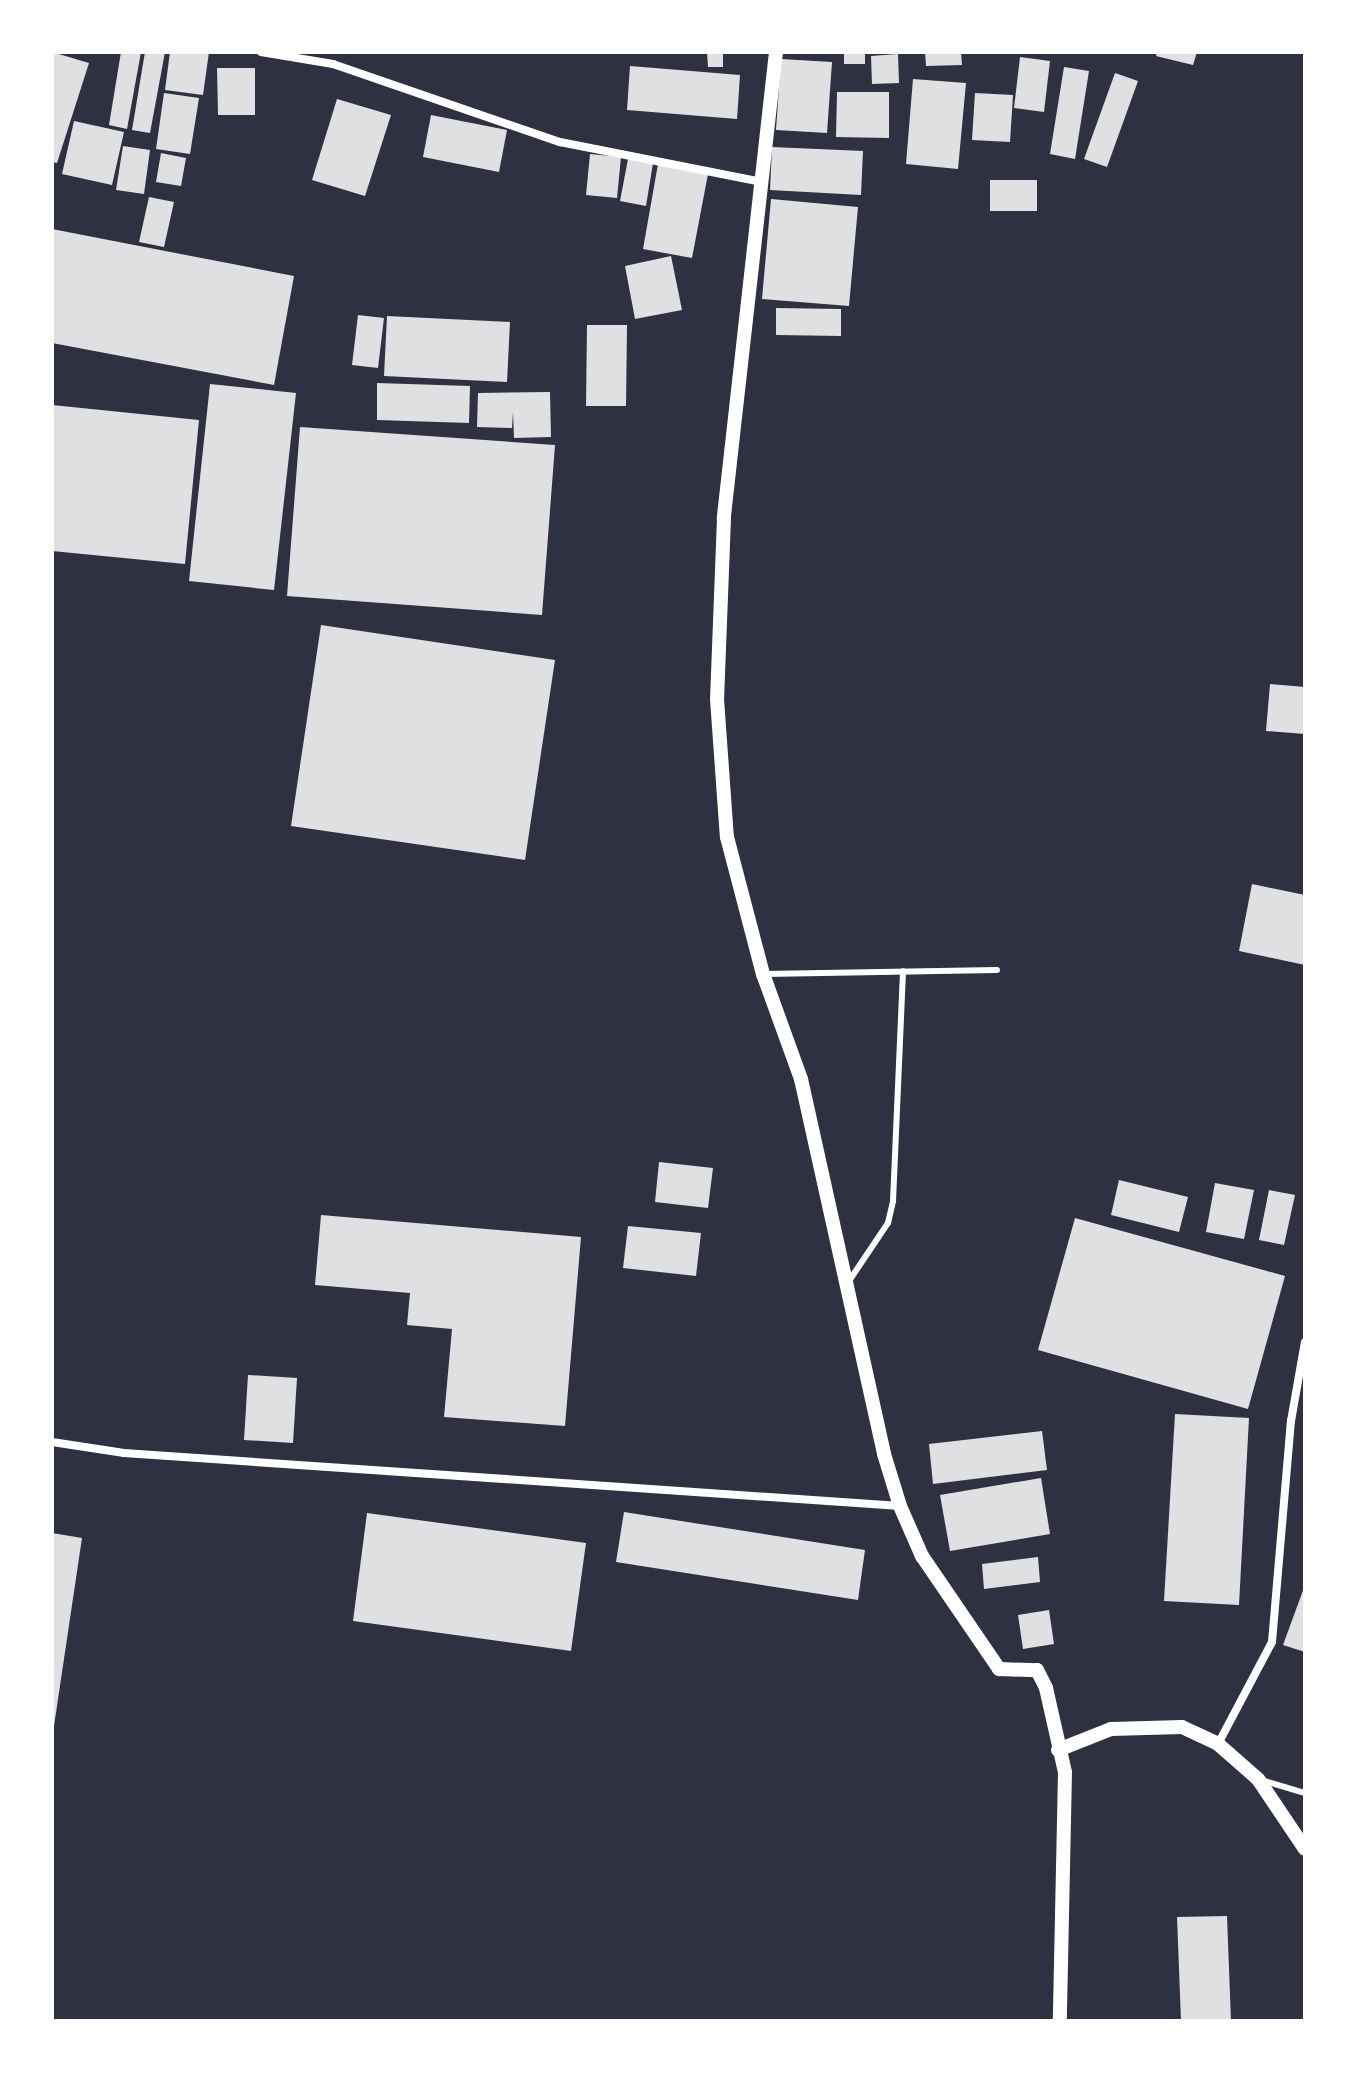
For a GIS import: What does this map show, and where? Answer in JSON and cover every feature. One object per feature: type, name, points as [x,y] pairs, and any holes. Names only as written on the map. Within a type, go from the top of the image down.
[{"type":"street","points":[[261,52],[333,64],[560,142],[762,182]]},
{"type":"street","points":[[776,52],[724,518],[717,699],[727,837],[763,974],[801,1079],[849,1281],[884,1454],[900,1506],[929,1568],[999,1669],[1037,1670],[1065,1772],[1060,2021]]},
{"type":"street","points":[[1218,1744],[1272,1642],[1291,1421],[1305,1342]]},
{"type":"street","points":[[52,1442],[124,1453],[900,1506]]},
{"type":"street","points":[[1058,1750],[1111,1729],[1182,1727],[1218,1744],[1258,1779],[1305,1849]]},
{"type":"lane","points":[[763,974],[997,970]]},
{"type":"lane","points":[[849,1281],[888,1223],[893,1201],[903,971]]},
{"type":"lane","points":[[1258,1779],[1305,1793]]},
{"type":"building","points":[[52,52],[89,63],[57,163],[52,162]]},
{"type":"building","points":[[121,52],[141,52],[127,129],[109,125]]},
{"type":"building","points":[[145,52],[165,52],[150,133],[132,130]]},
{"type":"building","points":[[170,52],[209,52],[203,95],[165,90]]},
{"type":"building","points":[[707,52],[723,52],[723,67],[708,67]]},
{"type":"building","points":[[844,52],[865,52],[865,64],[844,64]]},
{"type":"building","points":[[925,52],[961,52],[962,65],[926,66]]},
{"type":"building","points":[[1157,52],[1197,52],[1193,65],[1156,56]]},
{"type":"building","points":[[898,54],[899,83],[872,84],[871,56]]},
{"type":"building","points":[[1020,57],[1050,61],[1044,112],[1014,108]]},
{"type":"building","points":[[781,59],[832,62],[827,133],[776,130]]},
{"type":"building","points":[[630,66],[740,75],[737,119],[627,110]]},
{"type":"building","points":[[1064,67],[1089,71],[1075,159],[1050,154]]},
{"type":"building","points":[[217,68],[255,68],[255,115],[218,115]]},
{"type":"building","points":[[1115,73],[1138,81],[1107,167],[1084,159]]},
{"type":"building","points":[[913,79],[966,83],[958,169],[906,164]]},
{"type":"building","points":[[837,92],[889,92],[889,138],[836,137]]},
{"type":"building","points":[[164,93],[199,98],[190,154],[156,149]]},
{"type":"building","points":[[975,93],[1013,95],[1010,142],[972,140]]},
{"type":"building","points":[[337,99],[391,115],[365,196],[312,180]]},
{"type":"building","points":[[431,115],[507,130],[499,172],[423,157]]},
{"type":"building","points":[[74,121],[124,132],[112,185],[62,174]]},
{"type":"building","points":[[123,146],[150,150],[144,194],[116,190]]},
{"type":"building","points":[[772,147],[863,151],[861,195],[770,190]]},
{"type":"building","points":[[161,153],[186,158],[181,186],[156,182]]},
{"type":"building","points":[[590,154],[621,157],[617,198],[586,195]]},
{"type":"building","points":[[628,159],[653,163],[646,206],[620,201]]},
{"type":"building","points":[[658,164],[708,174],[692,258],[643,249]]},
{"type":"building","points":[[990,180],[1037,180],[1037,211],[990,211]]},
{"type":"building","points":[[149,197],[174,202],[164,247],[139,242]]},
{"type":"building","points":[[771,199],[858,207],[849,306],[762,299]]},
{"type":"building","points":[[52,229],[294,276],[274,385],[52,343]]},
{"type":"building","points":[[671,256],[682,310],[635,319],[625,266]]},
{"type":"building","points":[[776,308],[841,309],[841,336],[776,335]]},
{"type":"building","points":[[358,315],[384,318],[378,368],[352,365]]},
{"type":"building","points":[[387,316],[510,322],[507,382],[384,376]]},
{"type":"building","points":[[587,325],[627,325],[626,406],[586,406]]},
{"type":"building","points":[[377,383],[470,386],[469,423],[377,420]]},
{"type":"building","points":[[210,384],[296,393],[274,590],[189,581]]},
{"type":"building","points":[[550,392],[551,437],[514,438],[513,412],[512,428],[477,427],[478,393]]},
{"type":"building","points":[[52,405],[199,420],[185,564],[52,551]]},
{"type":"building","points":[[300,427],[555,445],[542,615],[287,596]]},
{"type":"building","points":[[321,625],[555,660],[525,860],[291,826]]},
{"type":"building","points":[[1270,684],[1305,687],[1305,734],[1266,731]]},
{"type":"building","points":[[1252,884],[1305,895],[1305,965],[1239,951]]},
{"type":"building","points":[[659,1162],[713,1168],[708,1208],[655,1202]]},
{"type":"building","points":[[1119,1180],[1188,1197],[1179,1232],[1111,1215]]},
{"type":"building","points":[[1215,1183],[1254,1190],[1244,1239],[1206,1232]]},
{"type":"building","points":[[1269,1190],[1295,1195],[1284,1245],[1259,1240]]},
{"type":"building","points":[[321,1215],[581,1237],[565,1426],[444,1417],[452,1329],[407,1325],[410,1293],[315,1285]]},
{"type":"building","points":[[1075,1218],[1285,1276],[1248,1409],[1038,1350]]},
{"type":"building","points":[[628,1226],[701,1233],[696,1276],[623,1268]]},
{"type":"building","points":[[248,1375],[297,1378],[293,1443],[244,1440]]},
{"type":"building","points":[[1175,1414],[1249,1418],[1239,1605],[1164,1601]]},
{"type":"building","points":[[1042,1431],[1047,1470],[933,1484],[929,1444]]},
{"type":"building","points":[[1041,1478],[1050,1534],[950,1551],[940,1495]]},
{"type":"building","points":[[624,1512],[865,1550],[858,1600],[616,1562]]},
{"type":"building","points":[[367,1513],[586,1543],[571,1651],[353,1621]]},
{"type":"building","points":[[52,1533],[82,1538],[54,1726],[52,1726]]},
{"type":"building","points":[[1038,1557],[1040,1582],[984,1589],[982,1564]]},
{"type":"building","points":[[1305,1585],[1305,1652],[1283,1645]]},
{"type":"building","points":[[1049,1610],[1054,1644],[1023,1649],[1018,1615]]},
{"type":"building","points":[[1227,1916],[1231,2021],[1181,2021],[1177,1917]]}]
